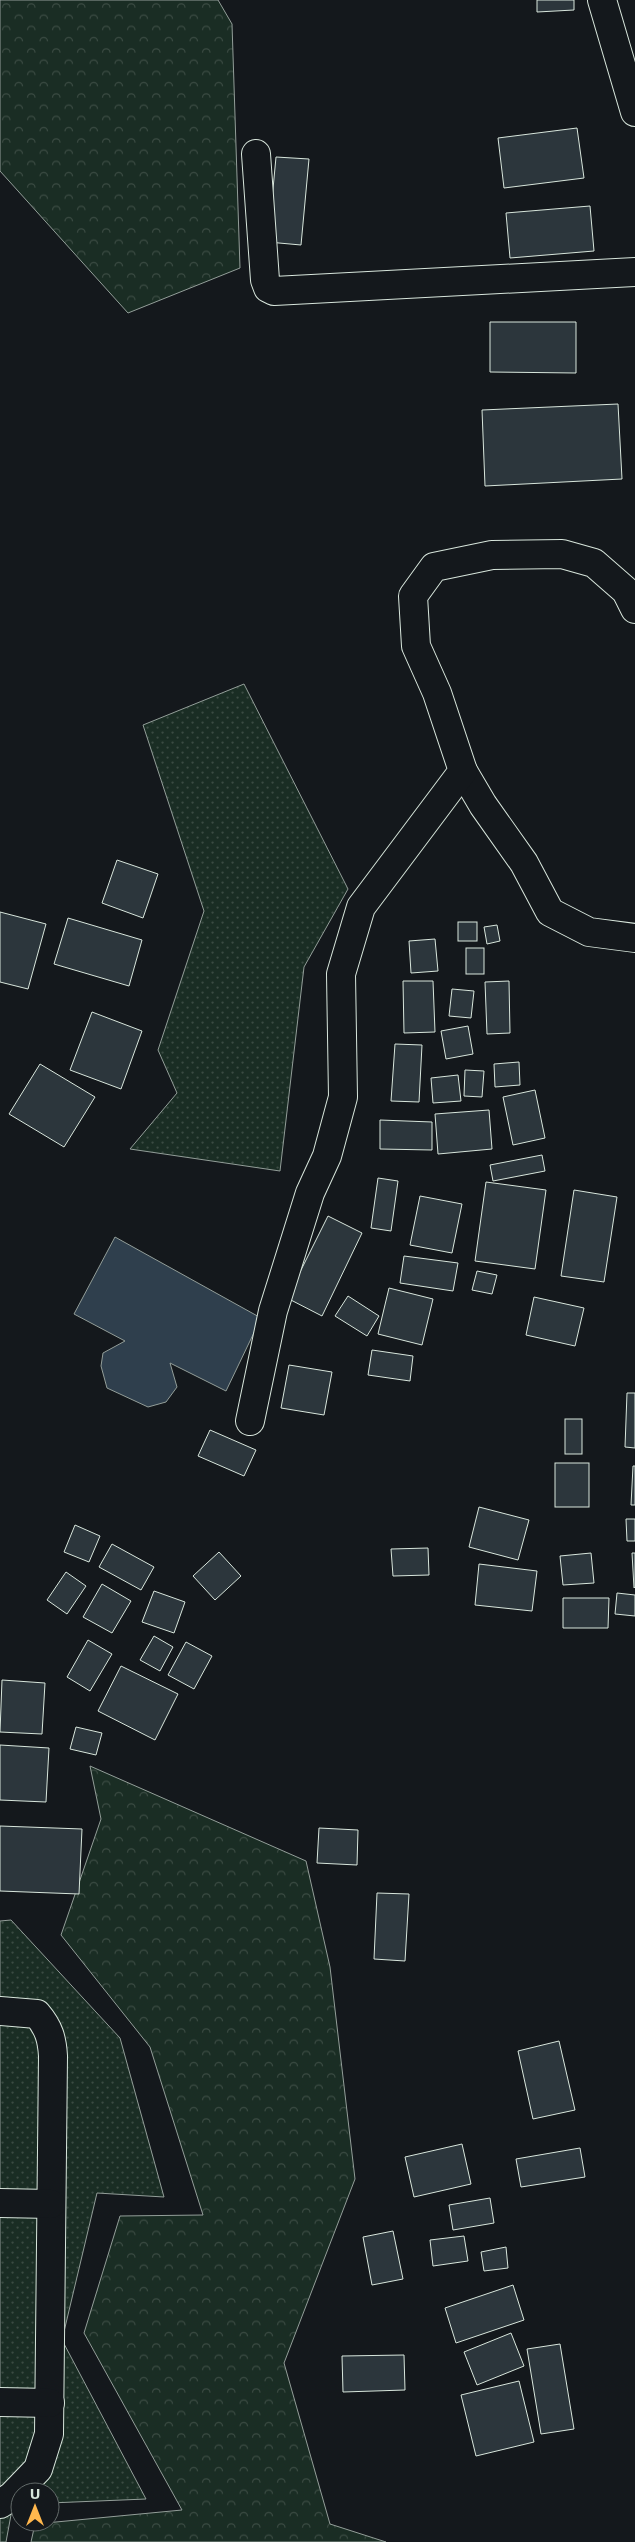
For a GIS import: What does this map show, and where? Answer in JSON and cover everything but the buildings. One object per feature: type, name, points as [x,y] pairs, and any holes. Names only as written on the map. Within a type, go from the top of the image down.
[{"type":"street","points":[[602,0],[635,112]]},
{"type":"street","points":[[256,154],[265,280],[268,288],[274,291],[635,272]]},
{"type":"street","points":[[635,609],[626,591],[594,563],[562,554],[492,555],[434,567],[413,596],[416,646],[437,694],[463,771],[483,805],[524,863],[550,912],[590,932],[635,938]]},
{"type":"street","points":[[250,1421],[272,1311],[310,1193],[327,1156],[343,1097],[340,974],[361,907],[463,771]]},
{"type":"street","points":[[0,2011],[37,2014],[46,2024],[52,2039],[49,2434],[38,2469],[12,2496],[0,2504]]},
{"type":"street","points":[[0,2203],[51,2204]]},
{"type":"street","points":[[0,2402],[50,2403]]},
{"type":"green space","points":[[0,0],[218,0],[232,24],[240,268],[128,313],[0,171]]},
{"type":"green space","points":[[244,684],[348,889],[304,967],[280,1171],[130,1149],[177,1093],[158,1050],[204,911],[143,725]]},
{"type":"green space","points":[[90,1766],[306,1861],[330,1967],[355,2179],[284,2363],[330,2524],[386,2542],[31,2542],[33,2532],[60,2532],[60,2522],[182,2510],[84,2333],[120,2216],[203,2215],[150,2047],[61,1935],[101,1819]]},
{"type":"green space","points":[[11,1920],[120,2038],[164,2197],[97,2193],[62,2340],[146,2499],[60,2503],[60,2482],[10,2482],[10,2520],[6,2542],[0,2542],[0,1921]]},
{"type":"water","points":[[115,1237],[261,1318],[226,1391],[170,1363],[177,1387],[166,1402],[148,1407],[107,1388],[101,1366],[103,1353],[125,1341],[74,1314]]}]
